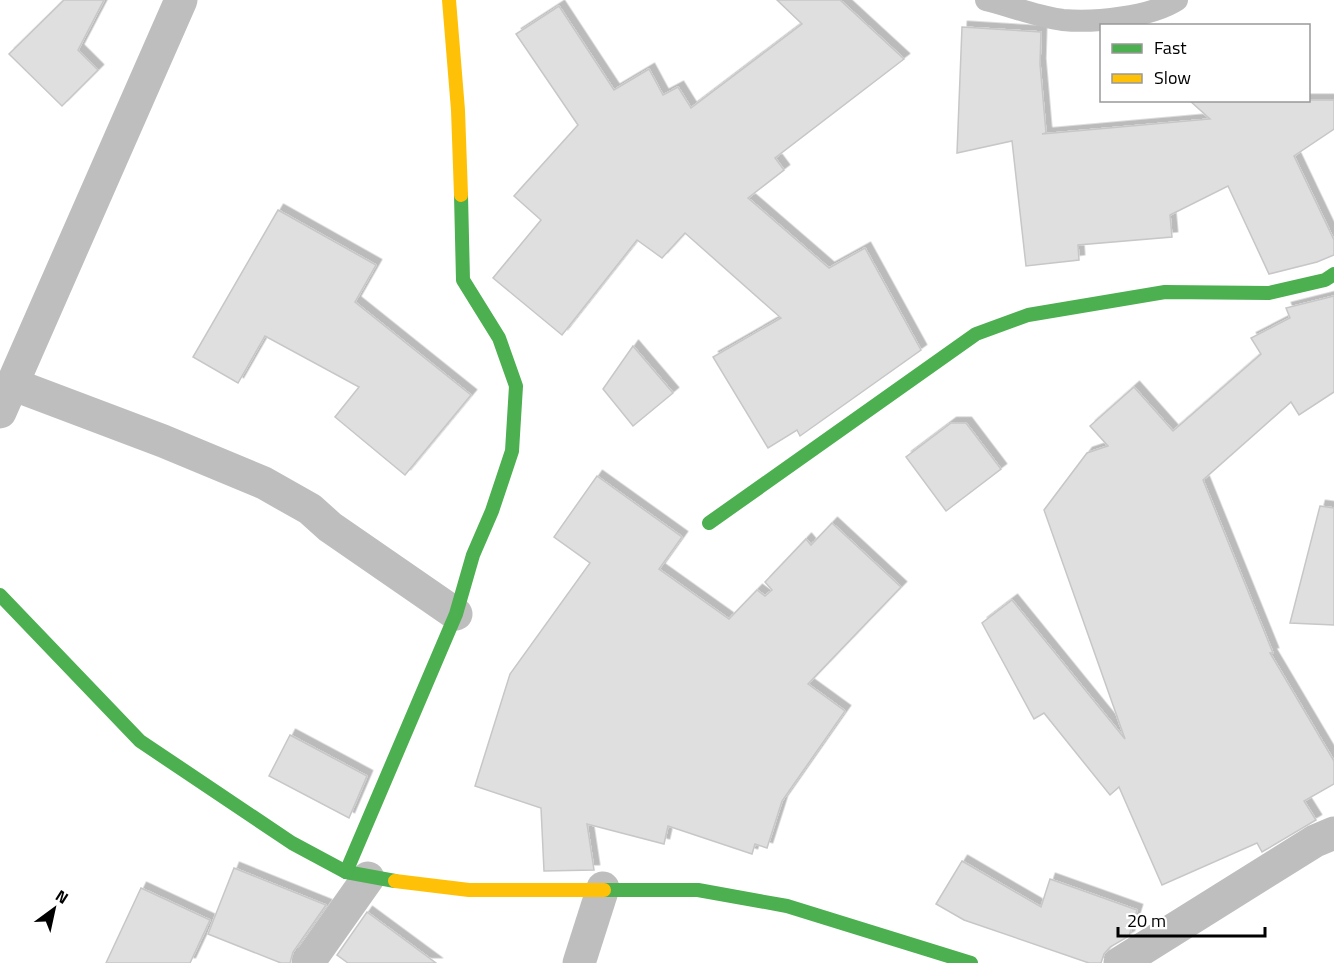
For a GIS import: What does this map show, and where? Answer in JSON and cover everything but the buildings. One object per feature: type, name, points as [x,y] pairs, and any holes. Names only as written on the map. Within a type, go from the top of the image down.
[{"type":"street","points":[[181,0],[6,398],[163,441],[264,483],[310,509],[330,527],[456,614]]},
{"type":"street","points":[[308,963],[357,875],[456,614],[473,555],[492,511],[512,451],[516,386],[499,339],[463,280],[458,110],[449,0]]},
{"type":"street","points":[[710,523],[976,334],[1028,315],[1165,292],[1269,293],[1326,280],[1334,274]]},
{"type":"street","points":[[0,595],[140,741],[292,843],[357,875],[469,890],[603,888],[698,890],[787,906],[971,963]]},
{"type":"street","points":[[1120,963],[1220,903],[1315,841],[1334,832]]},
{"type":"street","points":[[579,963],[603,888]]},
{"type":"lane","points":[[986,0],[1063,20],[1139,16],[1163,9],[1177,0]]},
{"type":"traffic: fast","points":[[346,872],[456,614],[473,555],[492,511],[512,451],[516,386],[499,338],[463,280],[461,195]]},
{"type":"traffic: fast","points":[[709,523],[976,334],[1028,315],[1165,292],[1269,293],[1325,280],[1334,274]]},
{"type":"traffic: fast","points":[[0,595],[140,741],[292,843],[346,872],[395,881]]},
{"type":"traffic: fast","points":[[604,890],[698,890],[787,906],[971,963]]},
{"type":"traffic: slow","points":[[449,0],[458,110],[461,195]]},
{"type":"traffic: slow","points":[[395,881],[469,890],[604,890]]}]
